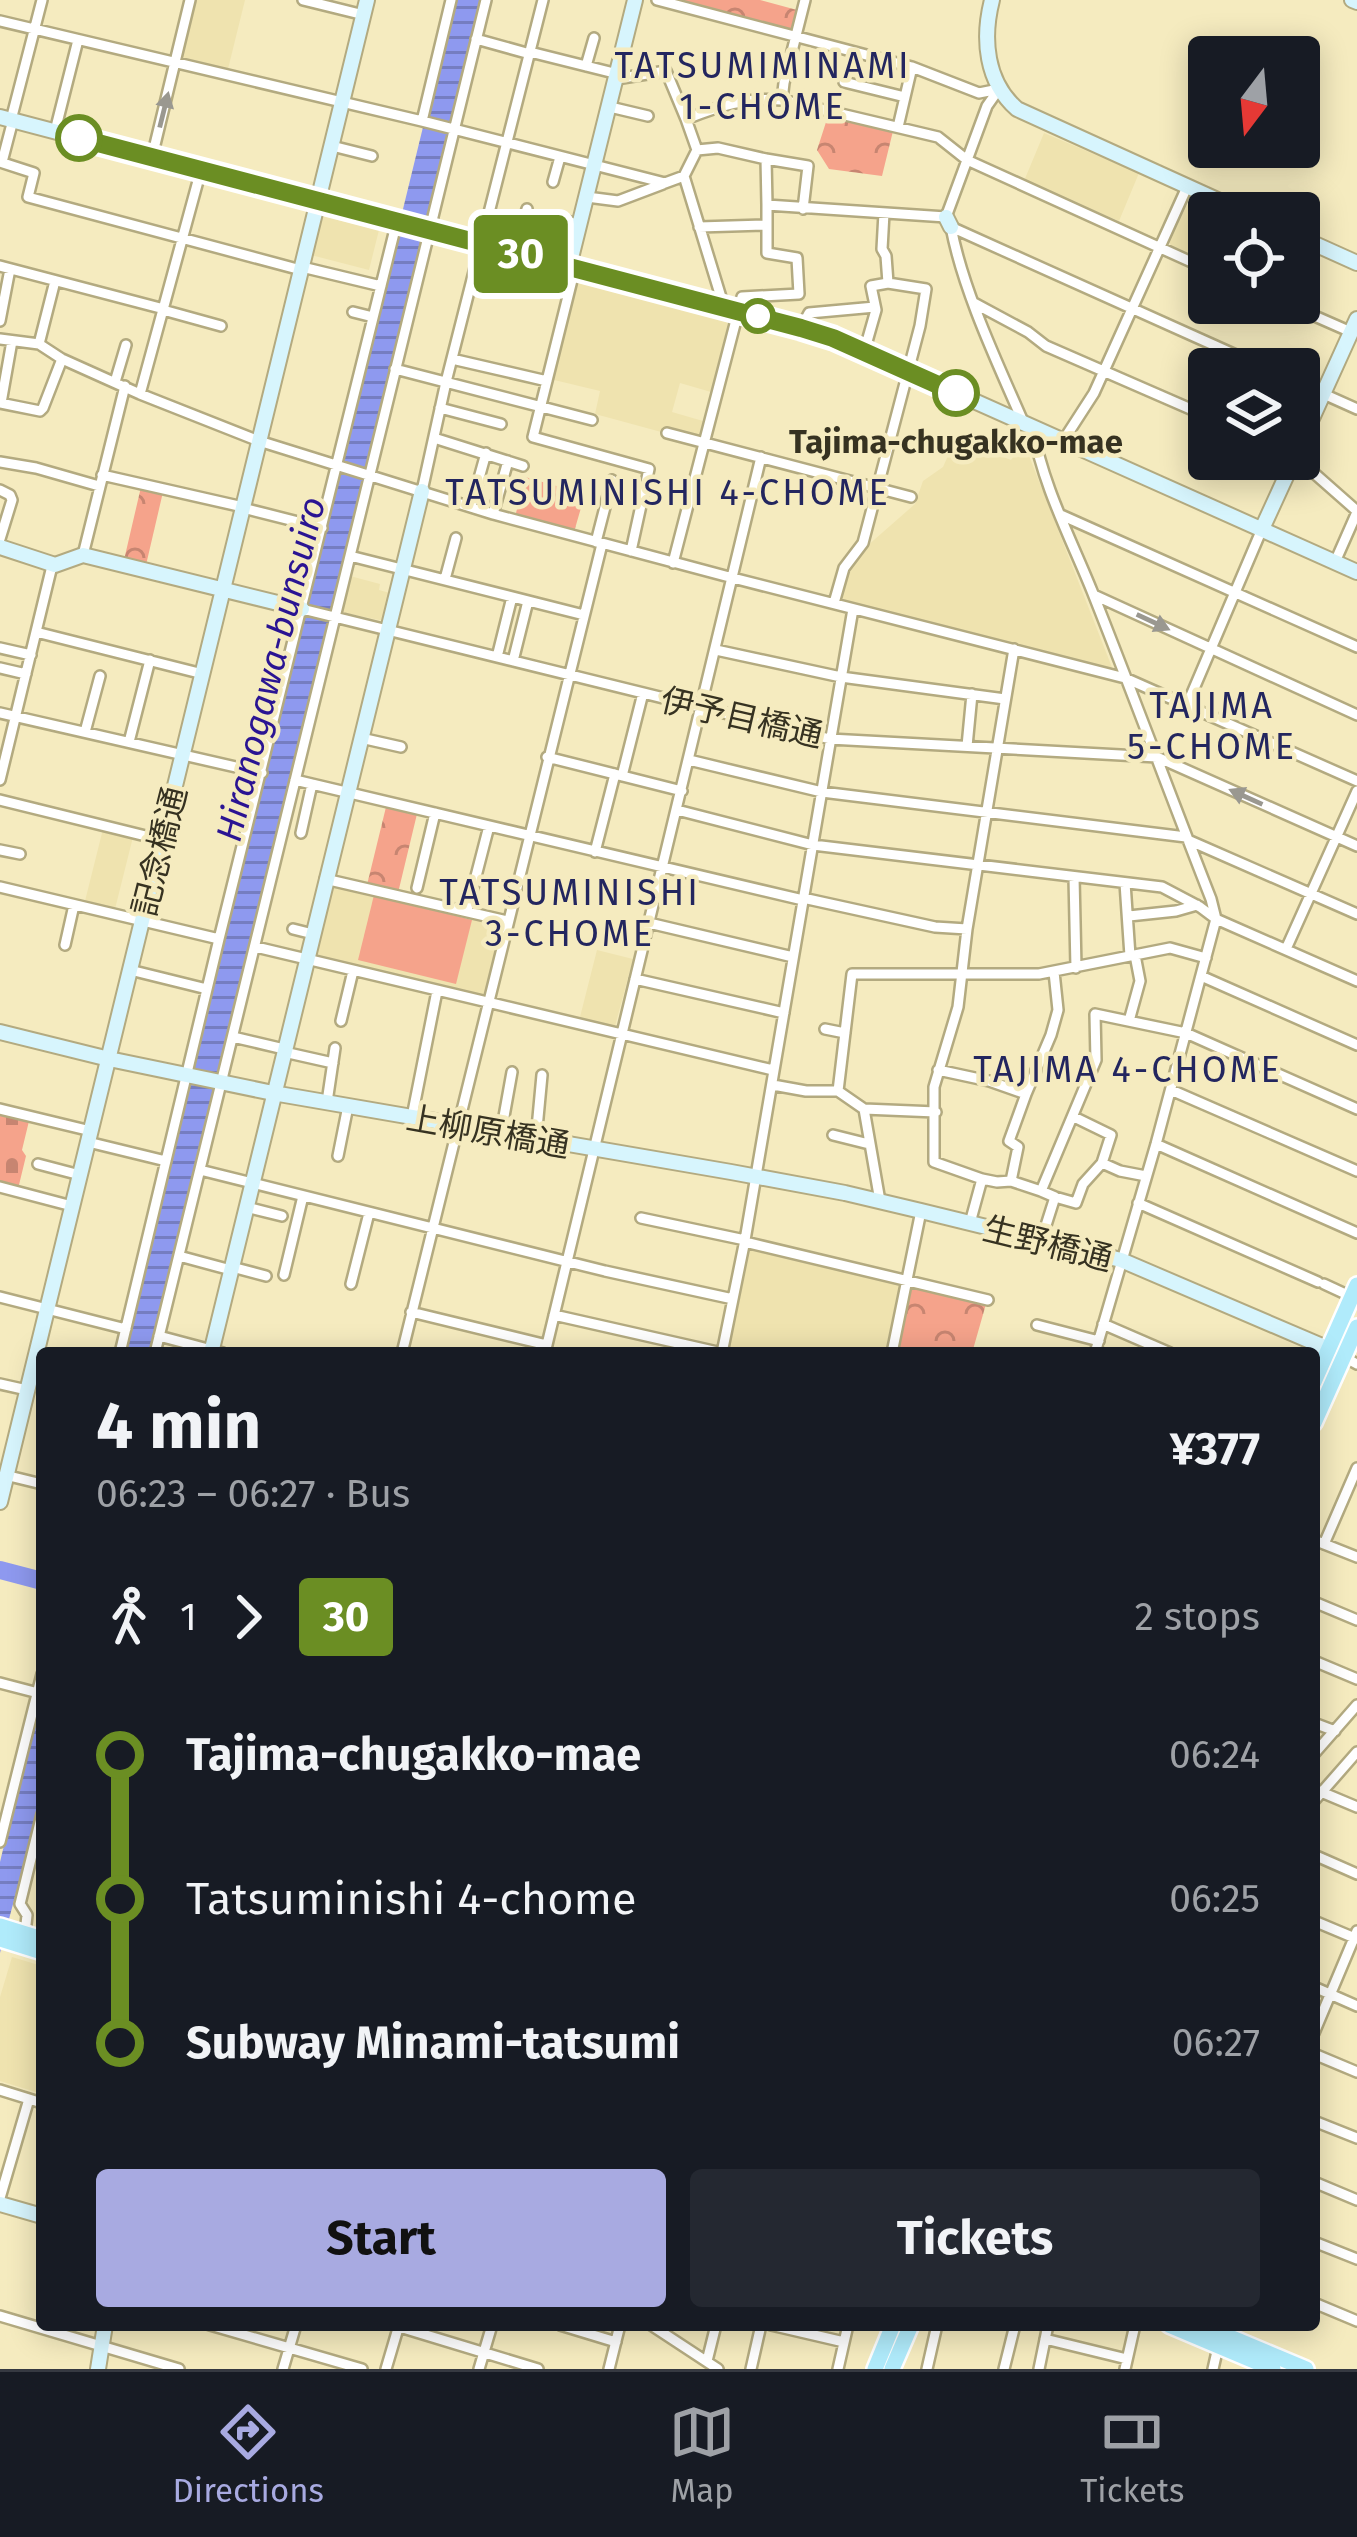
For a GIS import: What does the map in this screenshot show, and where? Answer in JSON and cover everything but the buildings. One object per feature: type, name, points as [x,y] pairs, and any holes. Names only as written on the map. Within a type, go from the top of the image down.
[{"type":"main road","points":[[1320,1377],[1344,1356],[1354,1291]]},
{"type":"main road","points":[[1320,1410],[1357,1327]]},
{"type":"main road","points":[[875,2369],[891,2331]]},
{"type":"main road","points":[[892,2369],[908,2331]]},
{"type":"main road","points":[[1221,2335],[1273,2369]]},
{"type":"main road","points":[[1221,2335],[1306,2369]]},
{"type":"street","points":[[41,0],[1,162],[34,173],[28,197],[381,286]]},
{"type":"street","points":[[152,157],[190,0]]},
{"type":"street","points":[[303,0],[366,7]]},
{"type":"street","points":[[422,122],[451,0]]},
{"type":"street","points":[[156,1347],[486,0]]},
{"type":"street","points":[[216,1347],[251,1183],[543,0]]},
{"type":"street","points":[[631,551],[649,469],[533,437],[635,0]]},
{"type":"street","points":[[657,0],[912,67],[979,93],[998,89]]},
{"type":"street","points":[[782,100],[806,0]]},
{"type":"street","points":[[992,0],[989,60],[998,89],[1017,109],[1198,192]]},
{"type":"street","name":"記念橋通","points":[[38,1347],[366,7]]},
{"type":"street","points":[[0,21],[665,183]]},
{"type":"street","points":[[586,66],[594,38]]},
{"type":"street","points":[[476,39],[617,77],[665,71],[697,150],[683,176],[618,201],[587,197]]},
{"type":"street","points":[[55,131],[78,40]]},
{"type":"street","points":[[898,128],[912,67]]},
{"type":"street","points":[[844,82],[905,98]]},
{"type":"street","points":[[998,89],[987,106],[949,222],[955,250],[1036,446],[1216,919],[1097,1347],[1036,1324]]},
{"type":"street","points":[[686,119],[756,98],[938,137],[968,160],[1188,261]]},
{"type":"street","points":[[610,107],[648,116]]},
{"type":"street","points":[[8,119],[801,328],[1357,572]]},
{"type":"street","points":[[332,146],[372,156]]},
{"type":"street","points":[[697,150],[718,148],[808,166],[803,209]]},
{"type":"street","points":[[553,182],[560,157]]},
{"type":"street","points":[[673,562],[731,309],[742,297],[799,294],[797,258],[767,254],[766,159]]},
{"type":"street","points":[[140,394],[201,170]]},
{"type":"street","points":[[683,176],[731,309]]},
{"type":"street","points":[[1063,441],[1094,393],[1187,187]]},
{"type":"street","points":[[766,205],[884,212],[949,222],[1220,348]]},
{"type":"street","points":[[514,252],[526,209]]},
{"type":"street","points":[[884,212],[882,249],[888,283]]},
{"type":"street","points":[[560,219],[580,225]]},
{"type":"street","points":[[122,1347],[397,221]]},
{"type":"street","points":[[699,226],[767,225]]},
{"type":"street","points":[[1320,246],[1357,262]]},
{"type":"street","points":[[0,322],[5,268],[221,326]]},
{"type":"street","points":[[39,344],[55,280]]},
{"type":"street","points":[[833,603],[844,568],[862,543],[926,289],[888,283],[871,286],[875,307],[864,352]]},
{"type":"street","points":[[974,303],[1046,346],[1188,408]]},
{"type":"street","points":[[801,328],[808,313],[875,307]]},
{"type":"street","points":[[352,312],[374,317]]},
{"type":"street","points":[[1320,316],[1355,329],[1320,401]]},
{"type":"street","points":[[62,358],[40,411],[0,403],[6,340],[39,344],[140,394],[259,441],[493,514],[1125,678],[1357,781]]},
{"type":"street","points":[[82,554],[126,345]]},
{"type":"street","points":[[452,359],[548,381]]},
{"type":"street","points":[[395,369],[592,420]]},
{"type":"street","points":[[1320,393],[1357,409]]},
{"type":"street","points":[[440,409],[501,424]]},
{"type":"street","points":[[668,433],[911,497]]},
{"type":"street","points":[[434,438],[523,466]]},
{"type":"street","points":[[471,507],[486,453]]},
{"type":"street","points":[[546,1347],[761,457]]},
{"type":"street","points":[[493,514],[508,461]]},
{"type":"street","points":[[0,462],[243,507],[322,528]]},
{"type":"street","points":[[403,1347],[584,615],[612,480]]},
{"type":"street","points":[[1186,705],[1286,480]]},
{"type":"street","points":[[1320,480],[1357,512],[1335,562]]},
{"type":"street","points":[[0,490],[12,500],[0,543],[55,566]]},
{"type":"street","points":[[1061,515],[1357,647]]},
{"type":"street","points":[[445,579],[456,538]]},
{"type":"street","points":[[1,773],[55,566],[82,554],[302,609]]},
{"type":"street","points":[[350,556],[584,615]]},
{"type":"street","points":[[1094,595],[1357,715]]},
{"type":"street","points":[[496,657],[512,597]]},
{"type":"street","points":[[513,661],[528,601]]},
{"type":"street","name":"伊予目橋通","points":[[302,609],[830,739],[1156,758]]},
{"type":"street","points":[[723,1347],[773,1085],[853,609]]},
{"type":"street","points":[[36,632],[203,674]]},
{"type":"street","points":[[0,648],[31,655]]},
{"type":"street","points":[[1014,649],[958,1007],[934,1087],[934,1162],[1076,1203],[1083,1184],[1102,1163],[1111,1136],[1074,1117]]},
{"type":"street","points":[[716,650],[841,677],[1005,699]]},
{"type":"street","points":[[130,742],[149,660]]},
{"type":"street","points":[[0,668],[26,674]]},
{"type":"street","points":[[85,732],[100,676]]},
{"type":"street","points":[[595,852],[643,693]]},
{"type":"street","points":[[967,746],[972,694]]},
{"type":"street","points":[[0,713],[262,773]]},
{"type":"street","points":[[361,738],[401,747]]},
{"type":"street","points":[[548,757],[682,791]]},
{"type":"street","points":[[1156,758],[1357,846]]},
{"type":"street","points":[[689,760],[821,792],[1187,839],[1357,914]]},
{"type":"street","points":[[295,780],[662,868],[935,927],[967,929]]},
{"type":"street","points":[[301,833],[312,784]]},
{"type":"street","points":[[1286,949],[1357,790]]},
{"type":"street","points":[[0,800],[162,840]]},
{"type":"street","points":[[677,810],[813,845],[1162,887],[1216,919],[1357,981]]},
{"type":"street","points":[[417,888],[435,813]]},
{"type":"street","points":[[467,911],[489,826]]},
{"type":"street","points":[[0,850],[20,854]]},
{"type":"street","points":[[1074,877],[1076,968]]},
{"type":"street","points":[[326,879],[507,920]]},
{"type":"street","points":[[1125,883],[1140,981],[1130,1022]]},
{"type":"street","points":[[0,887],[219,939]]},
{"type":"street","points":[[65,945],[74,904]]},
{"type":"street","points":[[1129,916],[1197,905]]},
{"type":"street","points":[[649,923],[793,957]]},
{"type":"street","points":[[293,929],[313,934]]},
{"type":"street","points":[[256,947],[773,1070]]},
{"type":"street","points":[[838,1091],[852,974],[1054,972],[1170,948],[1206,958]]},
{"type":"street","points":[[130,970],[207,989]]},
{"type":"street","points":[[341,1021],[352,971]]},
{"type":"street","points":[[1011,1181],[1018,1147],[1009,1141],[1058,1010],[1054,972]]},
{"type":"street","points":[[1201,976],[1357,1045]]},
{"type":"street","points":[[635,979],[784,1013]]},
{"type":"street","points":[[412,1118],[437,991]]},
{"type":"street","points":[[1041,1191],[1096,1060],[1095,1014],[1186,1034],[1357,1109]]},
{"type":"street","points":[[825,1029],[845,1033]]},
{"type":"street","points":[[0,1032],[188,1073]]},
{"type":"street","points":[[233,1037],[333,1063]]},
{"type":"street","points":[[327,1102],[335,1048]]},
{"type":"street","points":[[938,1070],[1026,1094]]},
{"type":"street","points":[[501,1133],[512,1072]]},
{"type":"street","name":"上柳原橋通","points":[[188,1073],[273,1093],[755,1178]]},
{"type":"street","points":[[536,1139],[542,1075]]},
{"type":"street","points":[[773,1085],[838,1091],[864,1109],[936,1112]]},
{"type":"street","points":[[1171,1090],[1357,1171]]},
{"type":"street","points":[[338,1156],[348,1106]]},
{"type":"street","points":[[0,1109],[166,1161]]},
{"type":"street","points":[[864,1109],[880,1202]]},
{"type":"street","points":[[833,1135],[869,1144]]},
{"type":"street","points":[[1156,1144],[1357,1233]]},
{"type":"street","points":[[1102,1163],[1146,1176]]},
{"type":"street","points":[[38,1164],[80,1174]]},
{"type":"street","points":[[200,1170],[733,1299]]},
{"type":"street","name":"生野橋通","points":[[755,1178],[921,1211],[1121,1260],[1344,1356]]},
{"type":"street","points":[[970,1223],[982,1179]]},
{"type":"street","points":[[0,1187],[73,1206]]},
{"type":"street","points":[[284,1275],[303,1196]]},
{"type":"street","points":[[1042,1241],[1055,1196]]},
{"type":"street","points":[[1138,1203],[1321,1283],[1354,1291]]},
{"type":"street","points":[[246,1207],[282,1216]]},
{"type":"street","points":[[893,1347],[921,1211]]},
{"type":"street","points":[[351,1284],[369,1213]]},
{"type":"street","points":[[641,1218],[988,1300]]},
{"type":"street","points":[[179,1256],[266,1276]]},
{"type":"street","points":[[0,1297],[126,1329]]},
{"type":"street","points":[[412,1312],[539,1347]]},
{"type":"street","points":[[554,1315],[695,1347]]},
{"type":"street","points":[[1103,1324],[1156,1347]]},
{"type":"street","points":[[159,1336],[198,1347]]},
{"type":"street","name":"記念橋通","points":[[0,1502],[36,1356]]},
{"type":"street","points":[[0,1384],[28,1390]]},
{"type":"street","points":[[1320,1540],[1353,1487],[1357,1468]]},
{"type":"street","points":[[3,1475],[36,1483]]},
{"type":"street","points":[[1320,1542],[1357,1557]]},
{"type":"street","points":[[1320,1605],[1357,1620]]},
{"type":"street","points":[[1320,1664],[1357,1679]]},
{"type":"street","points":[[0,1683],[36,1692]]},
{"type":"street","points":[[1320,1747],[1357,1706]]},
{"type":"street","points":[[0,1842],[36,1708]]},
{"type":"street","points":[[1320,1725],[1335,1731]]},
{"type":"street","points":[[1320,1790],[1357,1752]]},
{"type":"street","points":[[1320,1794],[1357,1807]]},
{"type":"street","points":[[14,1935],[27,1915],[20,1904],[36,1839]]},
{"type":"street","points":[[1320,1858],[1357,1874]]},
{"type":"street","points":[[1320,1923],[1356,1936],[1320,2018]]},
{"type":"street","points":[[1320,1990],[1357,2006]]},
{"type":"street","points":[[1320,2057],[1357,2072]]},
{"type":"street","points":[[0,2090],[36,2101]]},
{"type":"street","points":[[29,2099],[0,2201],[36,2214]]},
{"type":"street","points":[[1320,2123],[1357,2138]]},
{"type":"street","points":[[1320,2185],[1357,2200]]},
{"type":"street","points":[[1320,2244],[1357,2259]]},
{"type":"street","points":[[1320,2306],[1357,2321]]},
{"type":"street","points":[[0,2316],[36,2327]]},
{"type":"street","points":[[51,2331],[179,2369]]},
{"type":"street","points":[[98,2369],[104,2331]]},
{"type":"street","points":[[231,2331],[362,2369]]},
{"type":"street","points":[[283,2369],[294,2331]]},
{"type":"street","points":[[386,2369],[396,2331]]},
{"type":"street","points":[[413,2331],[538,2369]]},
{"type":"street","points":[[479,2369],[490,2331]]},
{"type":"street","points":[[580,2331],[616,2342]]},
{"type":"street","points":[[609,2369],[619,2331]]},
{"type":"street","points":[[671,2331],[718,2369]]},
{"type":"street","points":[[707,2361],[714,2331]]},
{"type":"street","points":[[751,2369],[760,2331]]},
{"type":"street","points":[[797,2331],[844,2342]]},
{"type":"street","points":[[838,2369],[847,2331]]},
{"type":"street","points":[[927,2369],[936,2331]]},
{"type":"street","points":[[1004,2369],[1013,2331]]},
{"type":"street","points":[[1039,2369],[1047,2331]]},
{"type":"street","points":[[1046,2339],[1126,2364],[1134,2331]]},
{"type":"street","points":[[1213,2369],[1221,2335]]},
{"type":"street","points":[[692,2369],[695,2354]]},
{"type":"shaded area","points":[[195,0],[245,0],[228,69],[181,57]]},
{"type":"shaded area","points":[[1044,133],[1139,173],[1119,221],[1024,181]]},
{"type":"shaded area","points":[[1188,205],[1188,254],[1169,242]]},
{"type":"shaded area","points":[[321,216],[379,230],[369,270],[311,255]]},
{"type":"shaded area","points":[[576,280],[729,320],[711,392],[680,383],[672,412],[703,421],[699,438],[595,414],[600,391],[550,379]]},
{"type":"shaded area","points":[[956,438],[1011,460],[1024,443],[1113,670],[844,600],[846,572],[858,554],[915,504],[923,481],[943,467]]},
{"type":"shaded area","points":[[350,576],[380,584],[379,590],[390,593],[384,621],[341,612]]},
{"type":"shaded area","points":[[103,829],[133,837],[115,909],[85,901]]},
{"type":"shaded area","points":[[331,883],[503,922],[485,993],[480,996],[316,958],[313,954]]},
{"type":"shaded area","points":[[597,950],[633,959],[614,1030],[579,1021]]},
{"type":"shaded area","points":[[751,1247],[899,1285],[886,1347],[729,1347]]},
{"type":"shaded area","points":[[12,1957],[36,1964],[36,2092],[0,2081],[0,1997]]},
{"type":"green space","points":[[674,0],[760,0],[797,10],[790,29]]},
{"type":"green space","points":[[828,116],[893,131],[882,176],[829,169],[817,150]]},
{"type":"green space","points":[[525,477],[585,494],[574,532],[515,517]]},
{"type":"green space","points":[[141,487],[163,492],[146,565],[124,560]]},
{"type":"green space","points":[[386,807],[417,814],[398,893],[367,885]]},
{"type":"green space","points":[[374,895],[472,920],[456,984],[358,960]]},
{"type":"green space","points":[[0,1115],[29,1121],[18,1189],[0,1185]]},
{"type":"green space","points":[[908,1286],[986,1304],[974,1347],[897,1347]]},
{"type":"water","name":"Hiranogawa-bunsuiro","points":[[454,0],[483,0],[152,1347],[125,1347]]},
{"type":"water","points":[[36,1712],[36,1818],[0,1953],[0,1862]]},
{"type":"waterway","points":[[0,1570],[36,1579]]},
{"type":"bus line","name":"30","points":[[79,138],[801,328],[956,393]]},
{"type":"place","name":"Tajima-chugakko-mae","points":[[956,393]]},
{"type":"district","name":"TATSUMIMINAMI 1-CHOME","points":[[763,86]]},
{"type":"district","name":"TATSUMINISHI 4-CHOME","points":[[668,492]]},
{"type":"district","name":"TAJIMA 5-CHOME","points":[[1212,726]]},
{"type":"district","name":"TATSUMINISHI 3-CHOME","points":[[570,912]]},
{"type":"district","name":"TAJIMA 4-CHOME","points":[[1128,1069]]}]
